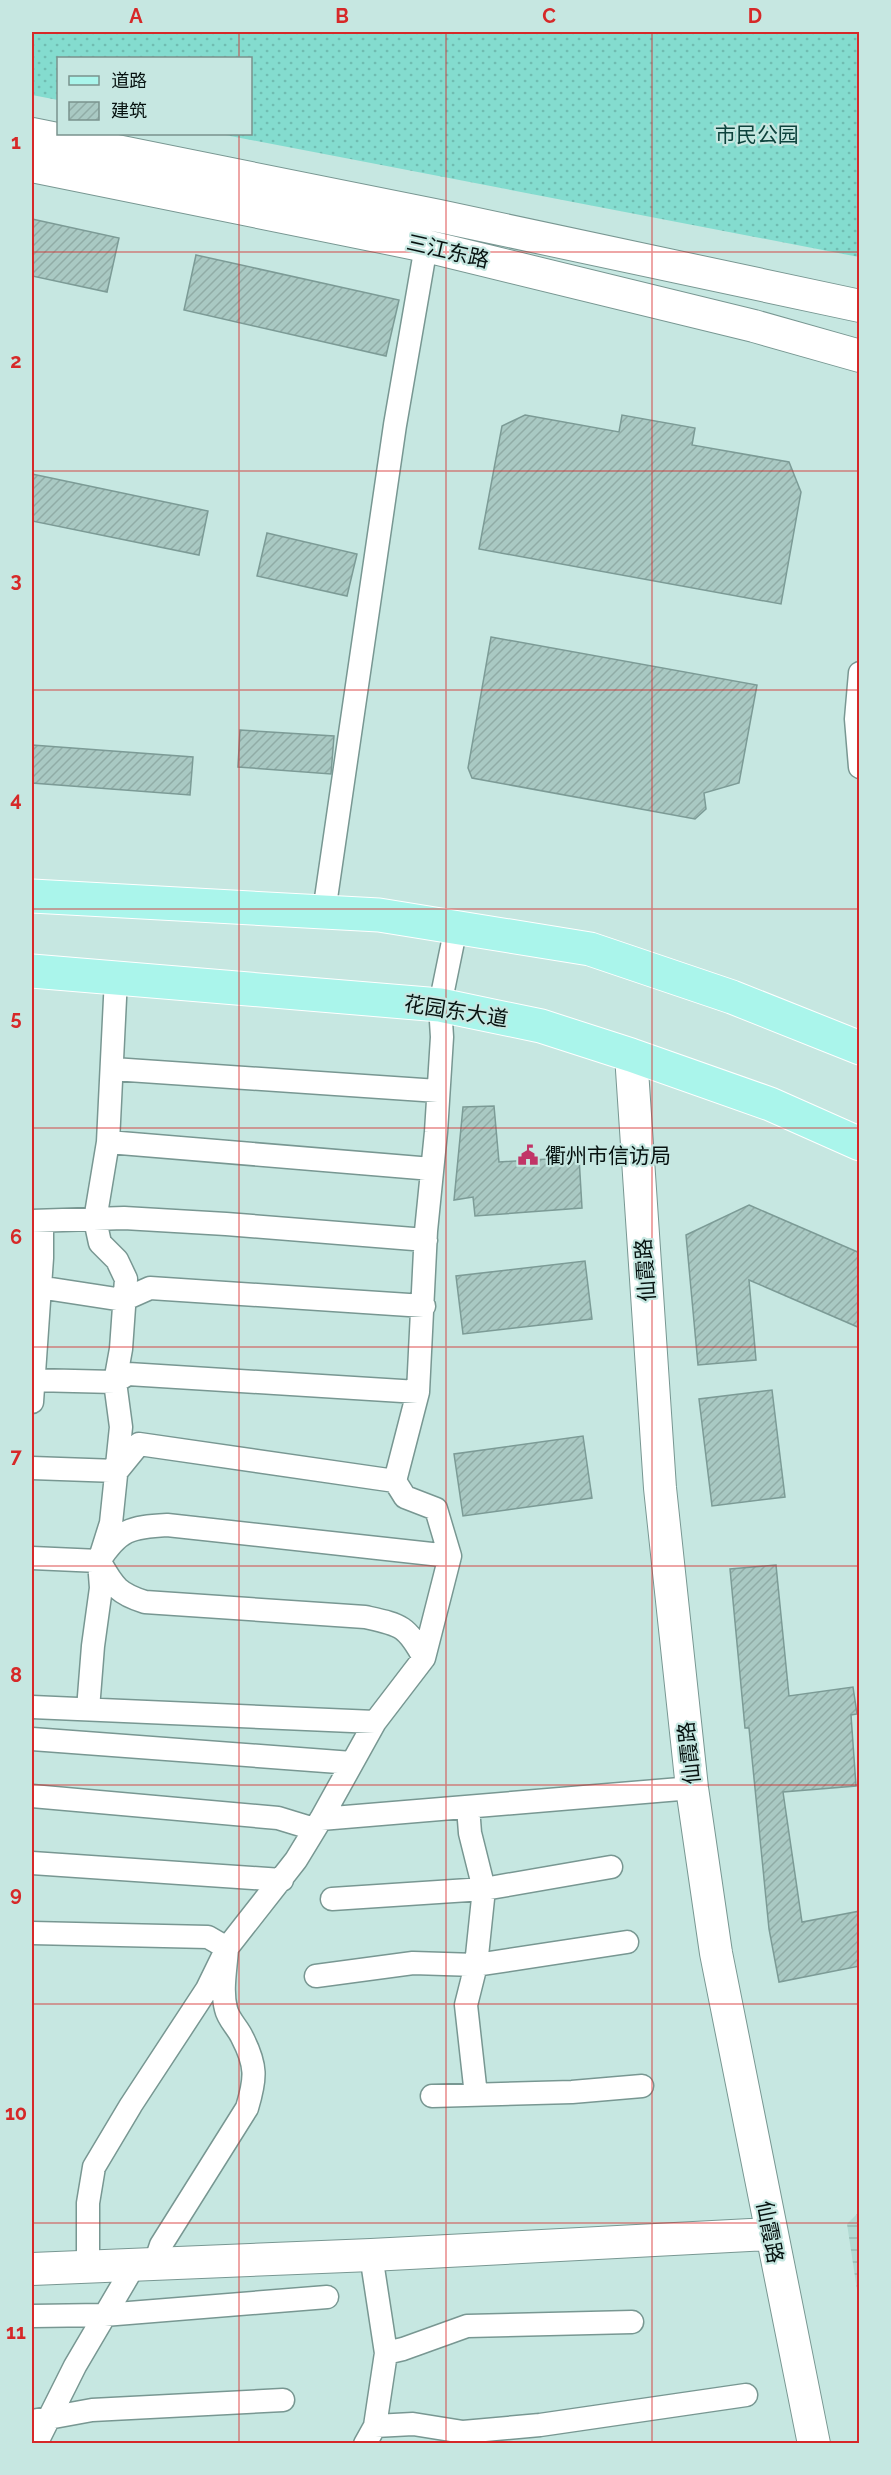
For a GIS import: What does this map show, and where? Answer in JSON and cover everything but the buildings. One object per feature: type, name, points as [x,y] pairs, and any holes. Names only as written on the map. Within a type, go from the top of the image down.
[{"type":"main road","points":[[32,896],[379,915],[590,949],[732,997],[860,1048]]},
{"type":"main road","name":"花园东大道","points":[[32,971],[440,1005],[541,1026],[631,1054],[770,1104],[860,1144]]},
{"type":"street","name":"三江东路","points":[[32,134],[439,216],[860,306]]},
{"type":"street","name":"三江东路","points":[[32,166],[426,246],[754,326],[860,356]]},
{"type":"street","points":[[324,912],[395,425],[426,246]]},
{"type":"street","points":[[860,673],[858,719],[860,767]]},
{"type":"street","points":[[88,2266],[88,2195],[94,2167],[131,2105],[207,1989],[227,1948],[282,1880],[318,1824],[375,1722],[424,1658],[450,1556],[436,1509],[405,1497],[395,1481],[418,1392],[426,1240],[442,1037],[440,1005],[456,927]]},
{"type":"street","points":[[88,1709],[93,1646],[102,1588],[99,1561],[111,1523],[121,1427],[116,1382],[121,1349],[126,1278],[117,1260],[100,1243],[95,1220],[108,1142],[116,978]]},
{"type":"street","name":"仙霞路","points":[[631,1054],[660,1488],[692,1788],[716,1953],[813,2444]]},
{"type":"street","points":[[113,1069],[438,1091]]},
{"type":"street","points":[[108,1142],[432,1169]]},
{"type":"street","points":[[418,1392],[128,1374],[116,1382],[32,1391],[35,1286],[42,1258],[37,1222],[124,1218],[426,1240]]},
{"type":"street","points":[[35,1286],[123,1300],[150,1288],[424,1306]]},
{"type":"street","points":[[117,1471],[140,1444],[395,1481]]},
{"type":"street","points":[[32,1468],[117,1471]]},
{"type":"street","points":[[99,1561],[118,1535],[144,1526],[166,1526],[450,1556]]},
{"type":"street","points":[[32,1558],[99,1561]]},
{"type":"street","points":[[99,1561],[115,1588],[130,1597],[145,1602],[365,1617],[397,1624],[412,1636],[424,1658]]},
{"type":"street","points":[[32,1707],[375,1722]]},
{"type":"street","points":[[32,1739],[352,1763]]},
{"type":"street","points":[[32,1796],[278,1818],[318,1824],[468,1807],[692,1788]]},
{"type":"street","points":[[468,1807],[470,1833],[484,1889],[476,1965],[466,2005],[476,2095]]},
{"type":"street","points":[[32,1863],[282,1880]]},
{"type":"street","points":[[332,1899],[484,1889],[611,1867]]},
{"type":"street","points":[[32,1934],[208,1938],[227,1948]]},
{"type":"street","points":[[316,1976],[413,1963],[476,1965],[627,1942]]},
{"type":"street","points":[[36,2444],[41,2419],[104,2315],[161,2246],[247,2108],[255,2076],[242,2037],[226,2011],[224,1992],[227,1948]]},
{"type":"street","points":[[432,2096],[572,2092],[642,2086]]},
{"type":"street","points":[[32,2269],[372,2255],[770,2234]]},
{"type":"street","points":[[372,2255],[386,2353],[370,2435],[412,2424],[463,2432],[540,2425],[746,2395]]},
{"type":"street","points":[[32,2316],[104,2315],[327,2297]]},
{"type":"street","points":[[386,2353],[467,2326],[632,2322]]},
{"type":"street","points":[[41,2419],[92,2410],[282,2400]]},
{"type":"shaded area","points":[[859,2212],[859,2303],[847,2224]]},
{"type":"green space","name":"市民公园","points":[[32,32],[859,32],[859,257],[225,135],[252,135],[252,57],[57,57],[57,100],[32,95]]},
{"type":"place","name":"衢州市信访局","points":[[528,1155]]}]
